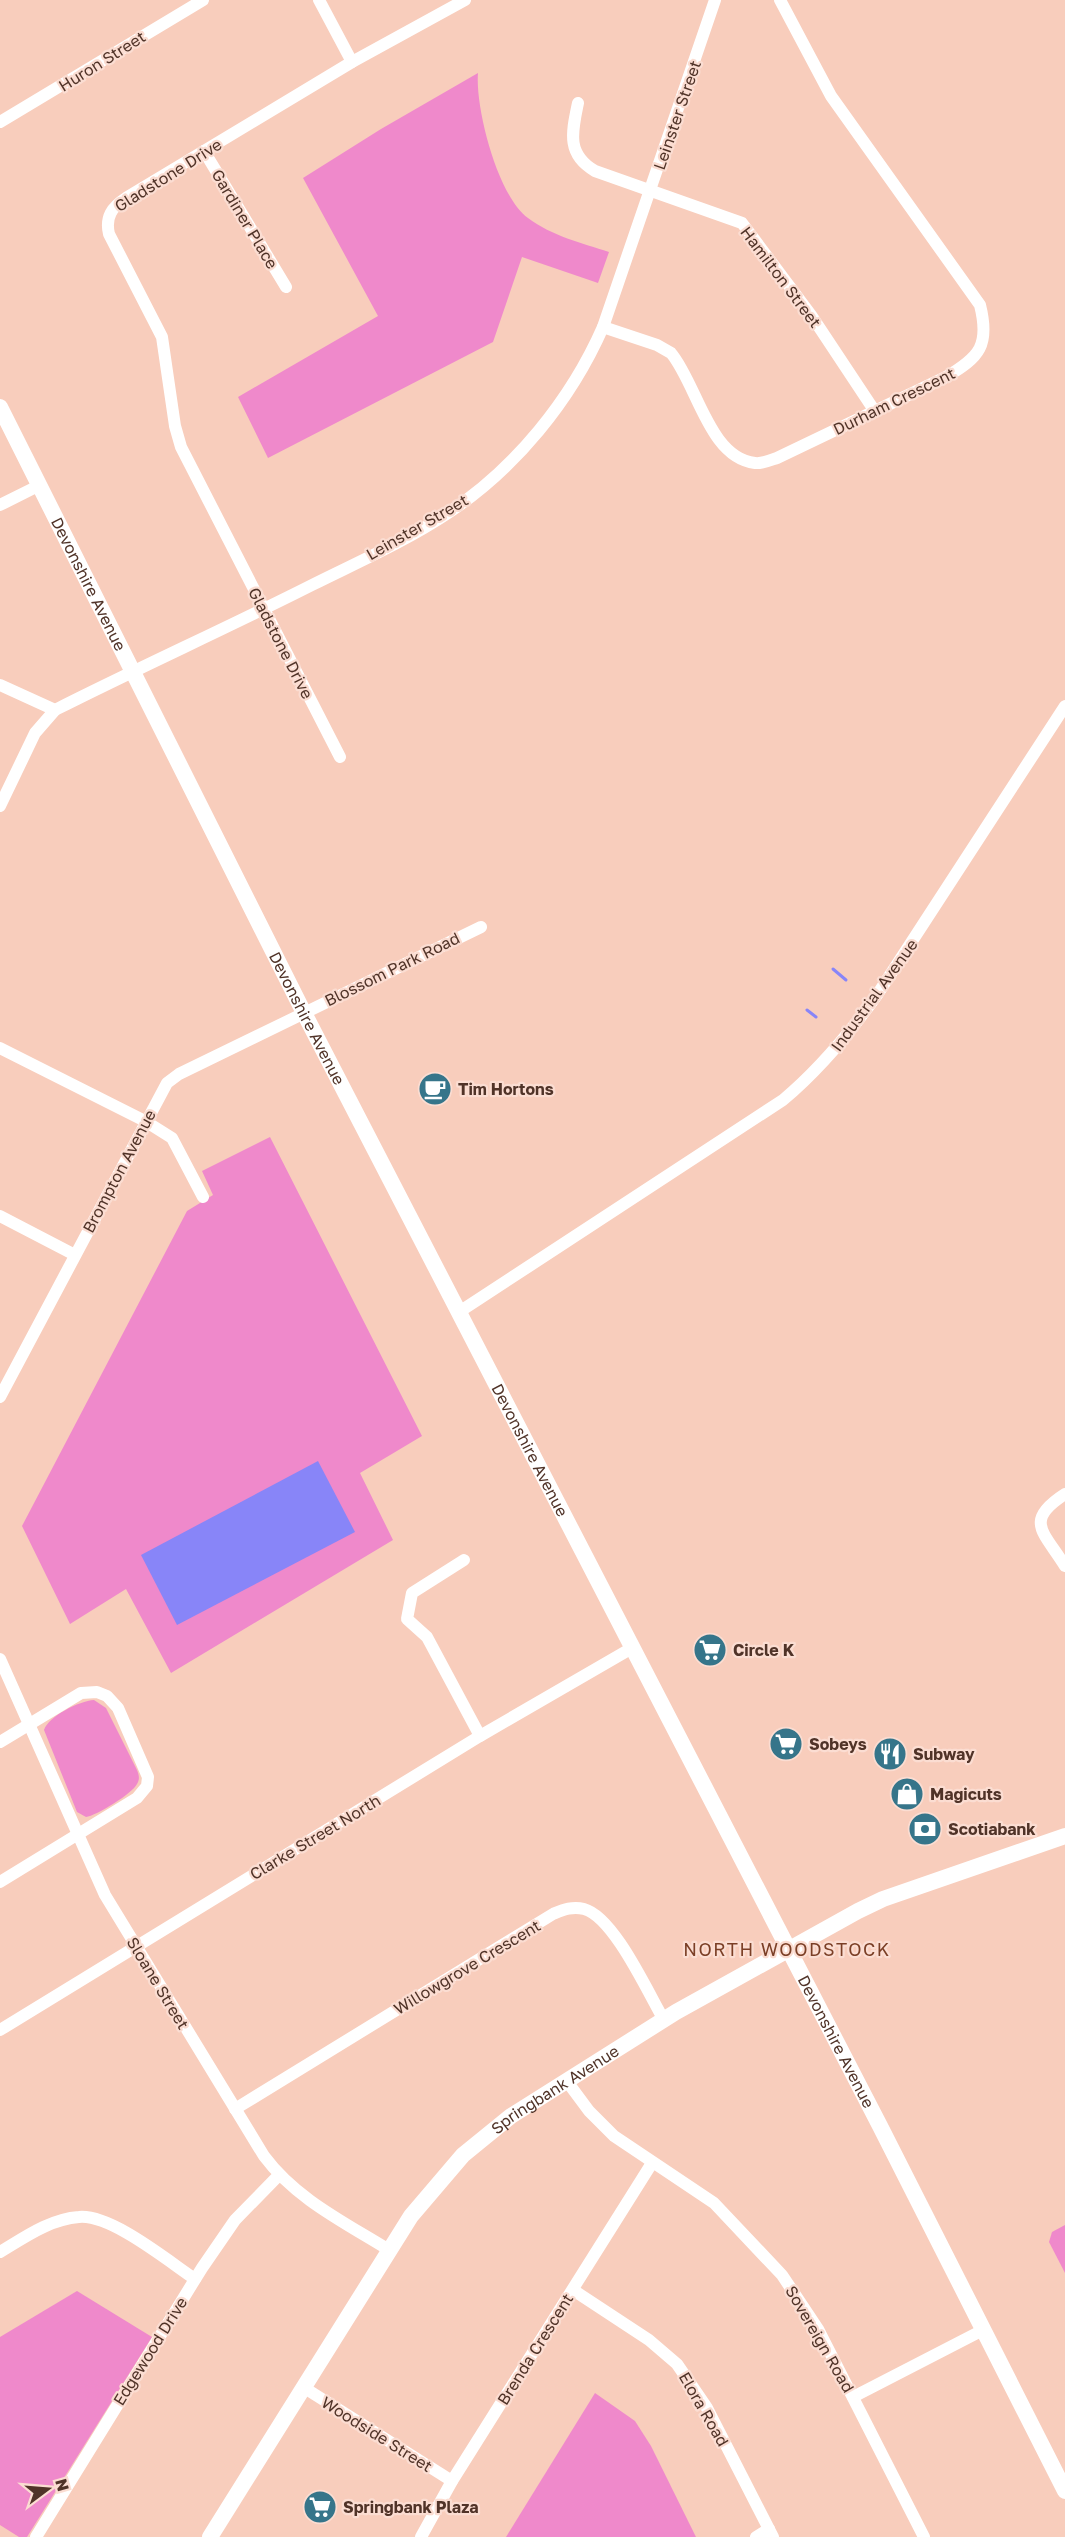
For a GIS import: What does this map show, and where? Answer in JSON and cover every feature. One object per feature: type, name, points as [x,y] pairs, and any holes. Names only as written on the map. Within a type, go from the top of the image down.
[{"type":"main road","name":"Devonshire Avenue","points":[[0,407],[135,672],[303,1011],[1065,2491]]},
{"type":"main road","name":"Springbank Avenue","points":[[210,2537],[389,2250],[433,2187],[468,2150],[511,2116],[566,2080],[787,1949],[883,1899],[1065,1836]]},
{"type":"street","name":"Huron Street","points":[[0,122],[203,0]]},
{"type":"street","points":[[319,0],[352,62]]},
{"type":"street","name":"Gladstone Drive","points":[[340,757],[181,447],[175,426],[162,337],[107,226],[110,210],[116,205],[352,62],[465,0]]},
{"type":"street","name":"Leinster Street","points":[[0,806],[35,733],[56,710],[122,676],[135,672],[264,610],[448,513],[488,482],[551,414],[578,376],[603,327],[715,0]]},
{"type":"street","name":"Durham Crescent","points":[[603,327],[657,345],[671,353],[718,438],[737,458],[758,464],[777,458],[968,364],[979,354],[984,322],[974,297],[831,96],[780,0]]},
{"type":"street","name":"Hamilton Street","points":[[578,103],[572,144],[579,159],[595,171],[727,215],[747,227],[809,313],[874,410]]},
{"type":"street","name":"Gardiner Place","points":[[204,152],[286,287]]},
{"type":"street","points":[[0,505],[40,485]]},
{"type":"street","points":[[0,685],[56,710]]},
{"type":"street","name":"Industrial Avenue","points":[[459,1312],[783,1100],[810,1077],[854,1028],[877,995],[1065,706]]},
{"type":"street","name":"Blossom Park Road","points":[[303,1011],[481,927]]},
{"type":"street","name":"Brompton Avenue","points":[[2,1389],[161,1091],[179,1074],[303,1011]]},
{"type":"street","points":[[0,1048],[145,1121],[172,1138],[203,1197]]},
{"type":"street","points":[[0,1216],[75,1255]]},
{"type":"street","points":[[1065,1494],[1046,1507],[1041,1522],[1046,1537],[1065,1566]]},
{"type":"street","points":[[464,1560],[412,1593],[407,1619],[428,1637],[480,1736]]},
{"type":"street","name":"Clarke Street North","points":[[0,2030],[480,1736],[632,1648]]},
{"type":"street","name":"Sloane Street","points":[[0,1659],[98,1882],[135,1947],[235,2109],[279,2175],[304,2198],[389,2250]]},
{"type":"street","points":[[0,1742],[81,1694],[102,1694],[118,1708],[147,1770],[147,1786],[137,1798],[0,1882]]},
{"type":"street","name":"Willowgrove Crescent","points":[[235,2109],[553,1914],[573,1908],[586,1909],[607,1925],[664,2020]]},
{"type":"street","name":"Sovereign Road","points":[[566,2080],[601,2123],[652,2163],[714,2203],[772,2262],[801,2301],[924,2537]]},
{"type":"street","name":"Brenda Crescent","points":[[421,2537],[452,2481],[652,2163]]},
{"type":"street","name":"Edgewood Drive","points":[[36,2537],[195,2279],[235,2220],[279,2175]]},
{"type":"street","points":[[0,2252],[54,2222],[87,2217],[111,2225],[195,2279]]},
{"type":"street","name":"Elora Road","points":[[573,2290],[649,2340],[677,2364],[706,2408],[771,2533]]},
{"type":"street","points":[[853,2397],[983,2330]]},
{"type":"street","name":"Woodside Street","points":[[303,2387],[452,2481]]},
{"type":"street","points":[[756,2537],[771,2533]]},
{"type":"shaded area","points":[[478,73],[480,107],[485,129],[498,172],[507,191],[517,207],[528,218],[547,230],[609,252],[598,283],[522,257],[493,342],[268,458],[238,397],[378,316],[303,178],[381,129]]},
{"type":"shaded area","points":[[270,1137],[422,1436],[360,1473],[393,1540],[171,1673],[126,1589],[70,1624],[22,1526],[187,1211],[213,1195],[202,1171]]},
{"type":"shaded area","points":[[318,1461],[355,1532],[177,1625],[141,1555]]},
{"type":"shaded area","points":[[94,1700],[106,1708],[137,1770],[139,1779],[134,1788],[114,1804],[86,1817],[77,1812],[44,1730],[65,1710]]},
{"type":"shaded area","points":[[1065,2225],[1065,2273],[1049,2242],[1052,2232]]},
{"type":"shaded area","points":[[77,2291],[152,2337],[27,2537],[19,2537],[0,2525],[0,2337]]},
{"type":"shaded area","points":[[595,2393],[635,2421],[651,2446],[696,2537],[506,2537]]},
{"type":"waterway","points":[[833,969],[846,980]]},
{"type":"waterway","points":[[807,1010],[816,1017]]},
{"type":"place","name":"Tim Hortons","points":[[435,1089]]},
{"type":"place","name":"Circle K","points":[[710,1650]]},
{"type":"place","name":"Sobeys","points":[[786,1744]]},
{"type":"place","name":"Subway","points":[[890,1754]]},
{"type":"place","name":"Magicuts","points":[[907,1794]]},
{"type":"place","name":"Scotiabank","points":[[925,1829]]},
{"type":"place","name":"Springbank Plaza","points":[[320,2507]]},
{"type":"district","name":"NORTH WOODSTOCK","points":[[787,1949]]}]
